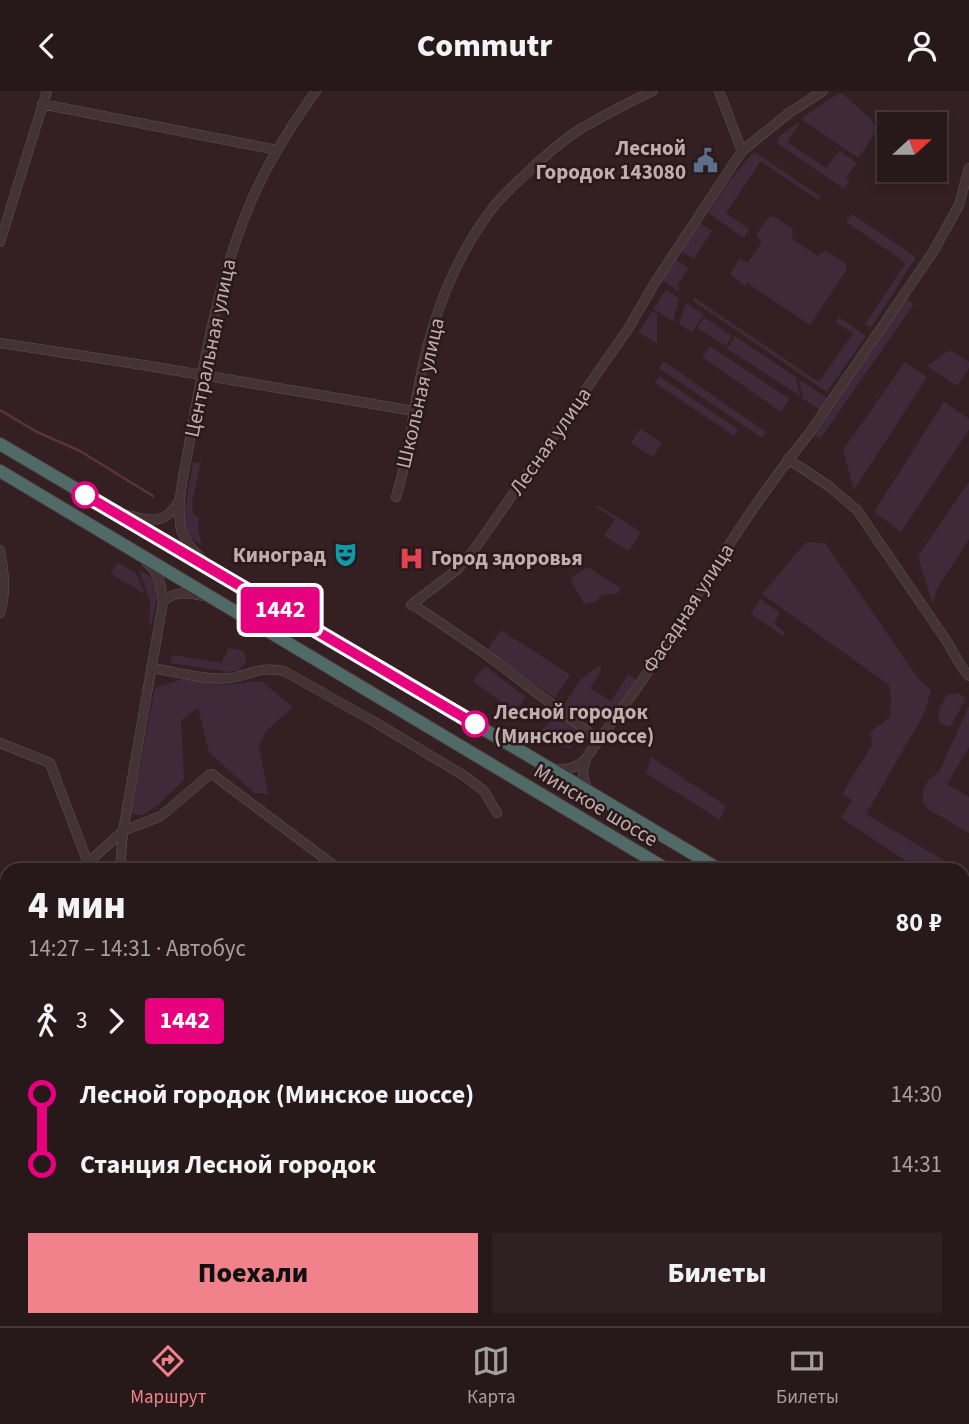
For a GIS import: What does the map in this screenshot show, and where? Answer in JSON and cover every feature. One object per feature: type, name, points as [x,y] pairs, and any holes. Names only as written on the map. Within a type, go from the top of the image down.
[{"type":"highway","name":"Минское шоссе","points":[[0,444],[708,863]]},
{"type":"highway","name":"Минское шоссе","points":[[0,471],[656,863]]},
{"type":"street","points":[[0,242],[47,91]]},
{"type":"street","name":"Центральная улица","points":[[215,572],[185,540],[180,525],[180,498],[202,375],[222,282],[254,195],[276,150],[316,91]]},
{"type":"street","name":"Школьная улица","points":[[396,497],[434,321],[465,251],[490,211],[554,149],[582,128],[653,91]]},
{"type":"street","points":[[719,91],[742,152]]},
{"type":"street","name":"Лесная улица","points":[[598,740],[482,652],[411,605],[458,569],[474,550],[628,329],[661,273],[742,152],[789,113],[823,91]]},
{"type":"street","points":[[43,104],[276,150]]},
{"type":"street","name":"Фасадная улица","points":[[587,757],[642,681],[714,566],[788,459],[808,435],[933,252],[959,205],[969,171]]},
{"type":"street","points":[[0,343],[414,411]]},
{"type":"street","points":[[788,459],[830,487],[857,510],[969,677]]},
{"type":"street","points":[[115,512],[160,520],[170,515],[180,498]]},
{"type":"street","points":[[118,541],[153,569],[160,580],[163,602],[122,831],[120,863]]},
{"type":"street","points":[[0,549],[6,582],[0,613]]},
{"type":"street","points":[[163,602],[168,597],[186,592],[223,603]]},
{"type":"street","points":[[151,667],[220,678],[259,670],[284,671],[466,777],[484,791],[497,813]]},
{"type":"street","points":[[0,743],[50,763],[83,863]]},
{"type":"street","points":[[551,769],[571,769],[587,757]]},
{"type":"street","points":[[587,757],[582,772],[588,790]]},
{"type":"street","points":[[88,863],[122,831],[161,816],[212,774],[331,863]]},
{"type":"shaded area","points":[[841,93],[869,117],[877,128],[858,158],[801,119]]},
{"type":"shaded area","points":[[799,124],[787,142],[826,168],[839,151],[857,163],[846,178],[849,181],[844,189],[777,143],[780,136]]},
{"type":"shaded area","points":[[755,152],[821,197],[818,200],[761,161],[726,213],[749,229],[744,238],[708,213],[731,179]]},
{"type":"shaded area","points":[[852,214],[916,257],[871,328],[865,324],[906,263],[846,222]]},
{"type":"shaded area","points":[[772,216],[793,229],[792,239],[818,256],[827,251],[846,264],[846,271],[810,325],[730,274],[739,259],[748,262],[762,242],[756,235]]},
{"type":"shaded area","points":[[699,223],[712,231],[694,259],[681,251]]},
{"type":"shaded area","points":[[675,259],[689,268],[678,284],[679,292],[662,280]]},
{"type":"shaded area","points":[[666,290],[679,299],[673,321],[653,309]]},
{"type":"shaded area","points":[[695,298],[819,382],[853,333],[836,322],[839,317],[866,336],[827,392],[693,301]]},
{"type":"shaded area","points":[[906,299],[914,304],[820,439],[813,434]]},
{"type":"shaded area","points":[[686,303],[704,315],[692,332],[679,324]]},
{"type":"shaded area","points":[[652,311],[657,314],[657,344],[639,332]]},
{"type":"shaded area","points":[[704,317],[732,336],[726,346],[697,328]]},
{"type":"shaded area","points":[[735,336],[796,377],[800,396],[727,349]]},
{"type":"shaded area","points":[[710,346],[790,399],[781,412],[702,357]]},
{"type":"shaded area","points":[[950,350],[969,362],[969,368],[957,386],[927,366]]},
{"type":"shaded area","points":[[663,361],[766,432],[762,438],[659,368]]},
{"type":"shaded area","points":[[905,362],[927,377],[854,490],[843,450]]},
{"type":"shaded area","points":[[659,376],[738,429],[734,436],[655,383]]},
{"type":"shaded area","points":[[799,379],[830,400],[822,411],[803,399]]},
{"type":"shaded area","points":[[944,402],[969,419],[969,430],[901,532],[874,512]]},
{"type":"shaded area","points":[[640,429],[662,443],[653,457],[631,443]]},
{"type":"shaded area","points":[[201,462],[192,503],[193,512],[199,519],[198,529],[202,545],[189,537],[183,521],[193,463]]},
{"type":"shaded area","points":[[969,482],[969,539],[938,587],[932,603],[918,556]]},
{"type":"shaded area","points":[[598,505],[641,532],[629,551],[604,536],[615,519],[596,507]]},
{"type":"shaded area","points":[[806,542],[825,543],[917,677],[931,691],[924,714],[866,814],[948,863],[909,863],[841,818],[852,800],[842,794],[872,745],[870,732],[890,717],[889,685],[762,594]]},
{"type":"shaded area","points":[[118,562],[136,573],[145,594],[111,574]]},
{"type":"shaded area","points":[[588,567],[620,588],[618,593],[600,596],[597,601],[584,604],[570,578]]},
{"type":"shaded area","points":[[139,570],[148,575],[156,586],[151,626],[150,602]]},
{"type":"shaded area","points":[[760,599],[780,613],[774,623],[785,633],[783,636],[751,614]]},
{"type":"shaded area","points":[[501,630],[570,675],[555,698],[487,650]]},
{"type":"shaded area","points":[[229,648],[241,650],[245,654],[246,662],[239,670],[229,672],[171,663],[172,655],[221,663]]},
{"type":"shaded area","points":[[485,666],[526,697],[514,712],[473,681]]},
{"type":"shaded area","points":[[598,666],[602,669],[590,688],[611,701],[628,674],[637,680],[614,712],[596,705],[571,715],[562,708],[581,679]]},
{"type":"shaded area","points":[[183,679],[222,685],[261,681],[293,707],[266,731],[259,746],[268,794],[254,793],[209,752],[198,708],[181,720],[184,780],[143,815],[131,814],[155,688]]},
{"type":"shaded area","points":[[959,693],[966,698],[950,727],[938,722],[940,707],[947,695]]},
{"type":"shaded area","points":[[969,706],[969,747],[947,784],[969,797],[969,833],[928,809],[923,803],[923,791],[928,780],[939,772]]},
{"type":"shaded area","points":[[560,713],[582,732],[569,749],[541,730]]},
{"type":"shaded area","points":[[651,757],[726,806],[720,820],[646,773]]},
{"type":"waterway","points":[[0,410],[37,432],[80,451],[153,496]]},
{"type":"bus line","name":"1442","points":[[85,495],[475,724]]},
{"type":"place","name":"Лесной Городок 143080","points":[[706,160]]},
{"type":"place","name":"Киноград","points":[[346,555]]},
{"type":"place","name":"Город здоровья","points":[[411,558]]},
{"type":"place","name":"Лесной городок (Минское шоссе)","points":[[475,724]]}]
